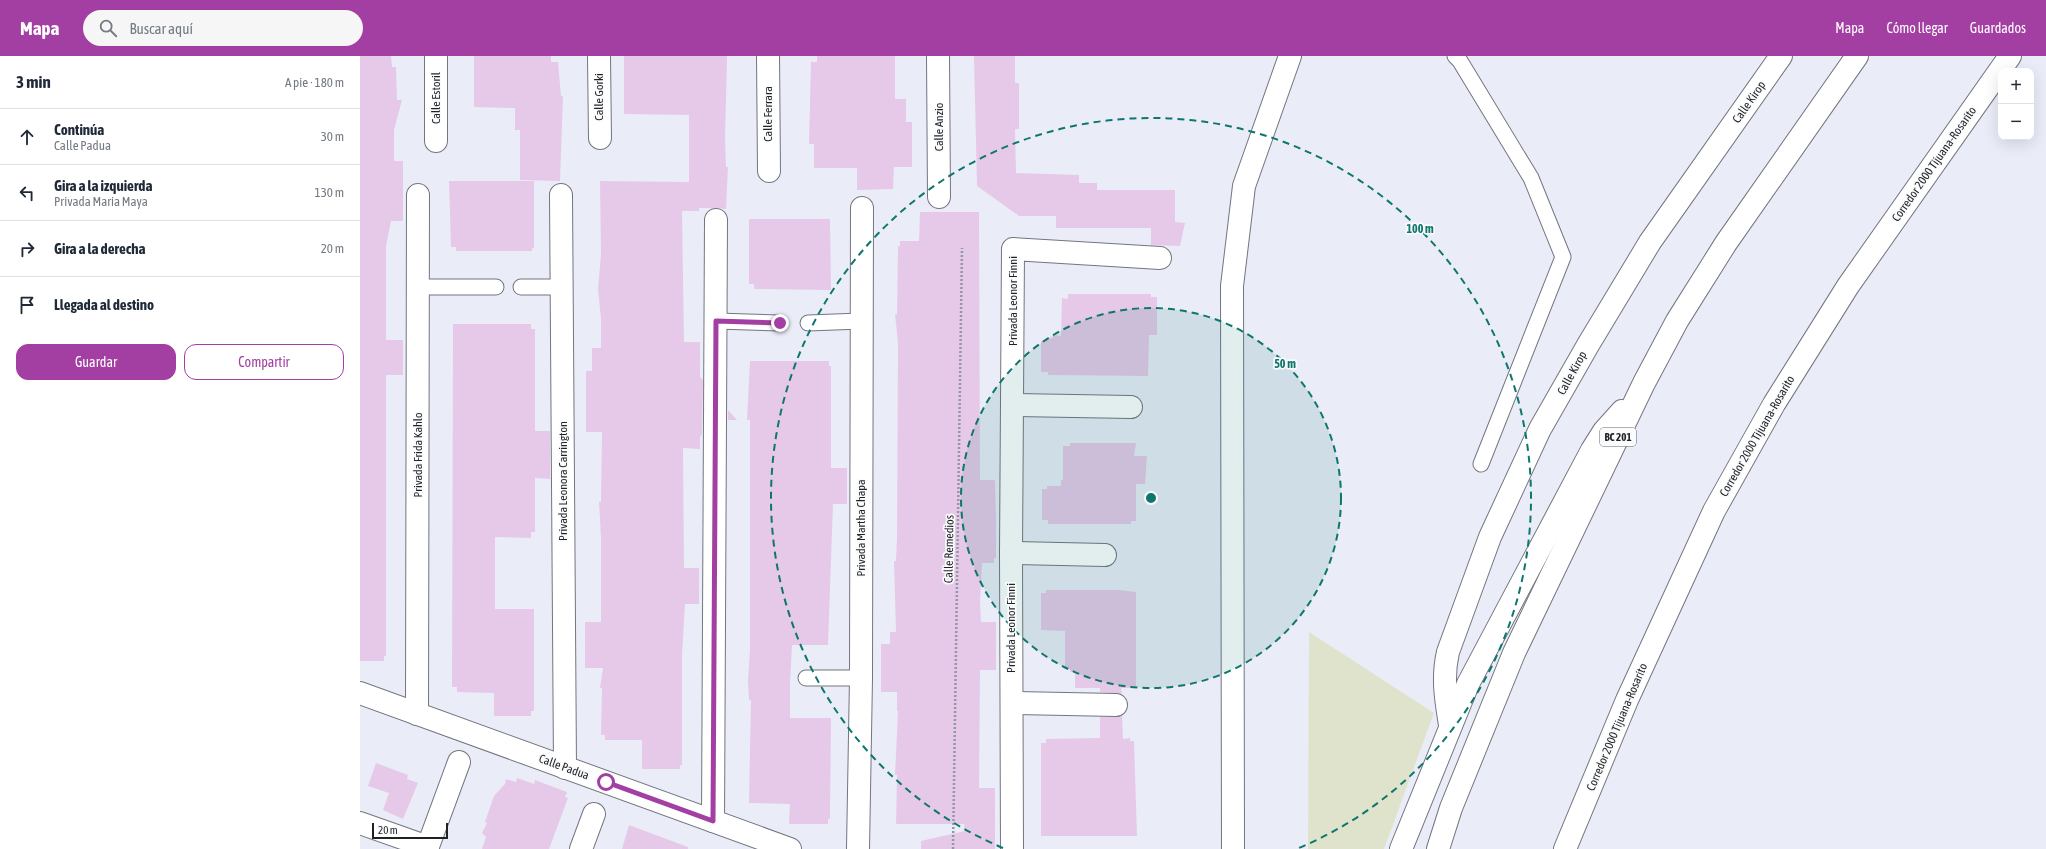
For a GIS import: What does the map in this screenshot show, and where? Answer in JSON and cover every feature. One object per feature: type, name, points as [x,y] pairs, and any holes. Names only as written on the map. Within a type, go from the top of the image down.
[{"type":"main road","name":"Calle Estoril","points":[[436,56],[436,141]]},
{"type":"main road","name":"Calle Gorki","points":[[599,56],[600,138]]},
{"type":"main road","name":"Calle Ferrara","points":[[768,56],[769,171]]},
{"type":"main road","name":"Calle Anzio","points":[[938,56],[939,197]]},
{"type":"main road","points":[[1233,849],[1232,286],[1244,186],[1290,56]]},
{"type":"main road","name":"Calle Kirop","points":[[1450,725],[1444,686],[1444,669],[1448,652],[1490,537],[1540,429],[1588,345],[1650,242],[1781,56]]},
{"type":"main road","name":"BC 201","points":[[1438,849],[1451,808],[1514,653],[1644,383],[1677,321],[1726,243],[1857,56]]},
{"type":"main road","name":"Corredor 2000 Tijuana-Rosarito","points":[[1565,849],[1627,700],[1714,511],[1774,404],[1848,286],[2010,56]]},
{"type":"main road","name":"Privada Frida Kahlo","points":[[417,714],[418,195]]},
{"type":"main road","name":"Privada Leonora Carrington","points":[[561,195],[565,768]]},
{"type":"main road","name":"Privada Martha Chapa","points":[[858,849],[861,678],[862,208]]},
{"type":"main road","points":[[713,821],[716,220]]},
{"type":"main road","name":"Privada Leonor Finni","points":[[1012,849],[1011,553],[1013,249],[1160,258]]},
{"type":"main road","points":[[1401,849],[1450,725],[1468,684],[1499,622],[1592,450],[1604,431],[1644,383]]},
{"type":"main road","points":[[1012,405],[1131,407]]},
{"type":"main road","points":[[1011,553],[1105,555]]},
{"type":"main road","name":"Calle Padua","points":[[360,693],[713,821],[754,843],[790,849]]},
{"type":"main road","points":[[1012,703],[1116,705]]},
{"type":"main road","points":[[360,823],[428,848],[459,762]]},
{"type":"main road","points":[[581,849],[594,814]]},
{"type":"lane","points":[[1455,56],[1460,61],[1531,178],[1563,257],[1481,464]]},
{"type":"lane","points":[[418,287],[496,287]]},
{"type":"lane","points":[[521,287],[562,287]]},
{"type":"lane","points":[[716,321],[780,323]]},
{"type":"lane","points":[[808,323],[861,321]]},
{"type":"lane","points":[[806,678],[861,678]]},
{"type":"path","name":"Calle Remedios","points":[[953,849],[962,248]]},
{"type":"green space","points":[[1309,632],[1434,713],[1384,849],[1308,849]]},
{"type":"building","points":[[360,56],[391,56],[392,67],[396,67],[397,100],[402,100],[394,130],[394,161],[403,161],[403,221],[391,221],[386,246],[386,340],[403,340],[403,375],[386,375],[386,656],[384,656],[384,661],[360,661]]},
{"type":"building","points":[[474,56],[551,56],[551,62],[558,62],[561,96],[563,96],[560,181],[520,180],[520,130],[515,130],[515,108],[474,107]]},
{"type":"building","points":[[624,56],[727,56],[725,138],[726,167],[728,167],[726,209],[699,208],[699,211],[682,211],[684,342],[700,342],[700,377],[703,380],[702,434],[700,437],[700,449],[683,448],[684,568],[699,568],[699,604],[685,604],[682,656],[682,765],[680,765],[680,769],[642,769],[642,740],[605,740],[605,735],[601,735],[602,688],[600,688],[603,668],[585,668],[585,622],[601,622],[601,538],[599,502],[601,502],[602,432],[586,432],[586,371],[592,371],[592,348],[601,348],[601,319],[598,289],[601,254],[600,181],[689,182],[689,115],[624,114]]},
{"type":"building","points":[[817,56],[895,56],[895,99],[906,99],[906,122],[912,122],[912,167],[894,167],[893,189],[857,190],[857,168],[814,168],[814,144],[809,144],[811,62],[817,62]]},
{"type":"building","points":[[974,56],[1015,56],[1015,83],[1019,83],[1019,129],[1015,129],[1016,173],[1079,175],[1079,183],[1097,183],[1097,190],[1175,190],[1175,222],[1185,223],[1180,246],[1151,245],[1151,228],[1056,228],[1056,216],[1019,216],[977,186]]},
{"type":"building","points":[[449,181],[534,181],[534,248],[532,248],[532,251],[456,251],[456,247],[451,247]]},
{"type":"building","points":[[920,212],[979,212],[980,480],[995,480],[996,515],[996,558],[994,558],[994,563],[982,563],[980,603],[981,622],[996,622],[996,670],[980,670],[979,788],[995,788],[995,849],[921,849],[921,841],[965,831],[964,824],[896,824],[897,775],[895,775],[898,711],[897,692],[881,692],[881,644],[890,644],[890,632],[896,632],[894,561],[896,561],[897,537],[898,343],[895,314],[897,314],[898,246],[900,246],[900,241],[919,241]]},
{"type":"building","points":[[749,219],[830,219],[831,290],[754,289],[754,284],[749,284]]},
{"type":"building","points":[[1068,294],[1151,294],[1151,297],[1157,297],[1157,335],[1149,335],[1148,376],[1048,375],[1048,372],[1041,372],[1041,341],[1053,338],[1053,335],[1061,336],[1062,298],[1068,299]]},
{"type":"building","points":[[453,324],[531,324],[531,329],[535,329],[535,431],[550,431],[550,479],[535,478],[535,532],[531,532],[531,538],[495,537],[495,609],[534,609],[534,711],[531,711],[531,716],[494,716],[494,693],[457,692],[457,687],[452,687]]},
{"type":"building","points":[[750,361],[829,361],[829,366],[831,366],[831,468],[847,468],[847,504],[833,504],[828,645],[792,645],[790,682],[790,718],[831,718],[830,819],[828,819],[828,824],[789,824],[790,804],[749,803],[751,700],[749,700],[748,681],[750,649],[750,420],[747,420]]},
{"type":"building","points":[[728,410],[737,420],[728,420]]},
{"type":"building","points":[[1070,443],[1136,443],[1134,456],[1147,456],[1145,484],[1136,484],[1136,521],[1131,521],[1131,524],[1048,524],[1048,520],[1042,520],[1042,489],[1047,489],[1047,486],[1061,486],[1061,480],[1063,480],[1063,446],[1070,446]]},
{"type":"building","points":[[1046,590],[1119,590],[1136,592],[1136,688],[1121,688],[1122,694],[1100,692],[1100,688],[1075,688],[1075,672],[1070,672],[1070,669],[1065,669],[1065,631],[1041,630],[1041,593],[1046,593]]},
{"type":"building","points":[[1122,716],[1123,739],[1130,738],[1130,741],[1134,741],[1137,836],[1041,836],[1041,743],[1046,743],[1046,739],[1100,738],[1100,717]]},
{"type":"building","points":[[376,763],[408,775],[407,779],[418,783],[403,819],[383,810],[389,793],[368,786]]},
{"type":"building","points":[[517,778],[534,784],[535,780],[567,792],[565,797],[568,798],[549,849],[482,849],[486,837],[482,833],[487,823],[485,822],[494,796],[505,784],[506,779],[516,782]]},
{"type":"building","points":[[629,825],[688,847],[688,849],[622,849]]},
{"type":"route","points":[[606,782],[713,821],[716,321],[780,323]]}]
